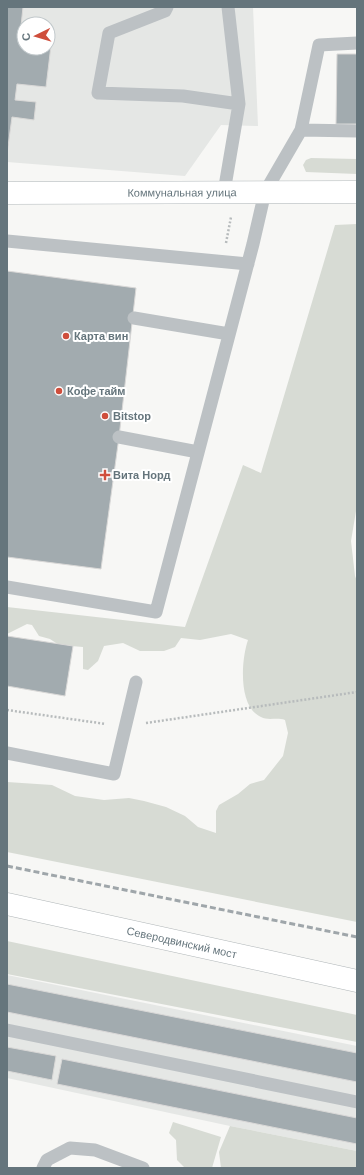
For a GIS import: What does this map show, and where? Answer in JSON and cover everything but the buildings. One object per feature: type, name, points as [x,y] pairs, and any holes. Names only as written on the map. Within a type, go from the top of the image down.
[{"type":"main road","name":"Коммунальная улица","points":[[7,193],[357,192]]},
{"type":"main road","name":"Северодвинский мост","points":[[7,904],[357,981]]},
{"type":"lane","points":[[167,7],[165,11],[109,33],[98,93],[183,96],[239,104]]},
{"type":"lane","points":[[224,192],[239,104],[228,7]]},
{"type":"lane","points":[[7,587],[156,612],[248,264],[264,192],[301,130],[319,45],[357,43]]},
{"type":"lane","points":[[301,130],[357,131]]},
{"type":"lane","points":[[7,241],[248,264]]},
{"type":"lane","points":[[134,318],[229,334]]},
{"type":"lane","points":[[119,437],[198,452]]},
{"type":"lane","points":[[7,753],[114,774],[136,682]]},
{"type":"lane","points":[[7,1030],[357,1102]]},
{"type":"lane","points":[[43,1168],[47,1160],[70,1148],[95,1150],[143,1168]]},
{"type":"path","points":[[7,710],[125,726],[357,692]]},
{"type":"shaded area","points":[[7,7],[253,7],[258,126],[221,125],[185,176],[7,162]]},
{"type":"shaded area","points":[[311,158],[357,159],[357,174],[306,172],[303,165],[306,160]]},
{"type":"shaded area","points":[[357,224],[357,505],[351,541],[355,576],[357,581],[357,922],[7,852],[7,782],[52,785],[75,796],[104,800],[129,798],[144,801],[166,807],[185,816],[198,827],[216,833],[216,811],[219,805],[238,794],[250,784],[264,780],[283,756],[288,733],[285,720],[267,719],[261,717],[254,712],[248,704],[243,682],[243,671],[248,640],[231,634],[200,640],[181,638],[175,647],[164,651],[140,651],[123,643],[104,646],[98,661],[88,670],[83,669],[83,647],[59,645],[50,639],[39,636],[32,625],[27,624],[7,634],[7,607],[185,627],[243,465],[261,473],[335,225]]},
{"type":"shaded area","points":[[7,941],[357,1015],[357,1042],[7,974]]},
{"type":"shaded area","points":[[7,975],[357,1046],[357,1151],[230,1126],[7,1078]]},
{"type":"shaded area","points":[[173,1122],[221,1137],[212,1168],[185,1168],[177,1160],[176,1140],[169,1133]]},
{"type":"shaded area","points":[[230,1126],[357,1151],[357,1168],[221,1168],[219,1152]]},
{"type":"railway","points":[[7,866],[357,937]]},
{"type":"place","name":"Карта вин","points":[[66,336]]},
{"type":"place","name":"Кофе тайм","points":[[59,391]]},
{"type":"place","name":"Bitstop","points":[[105,416]]},
{"type":"place","name":"Вита Норд","points":[[105,475]]}]
